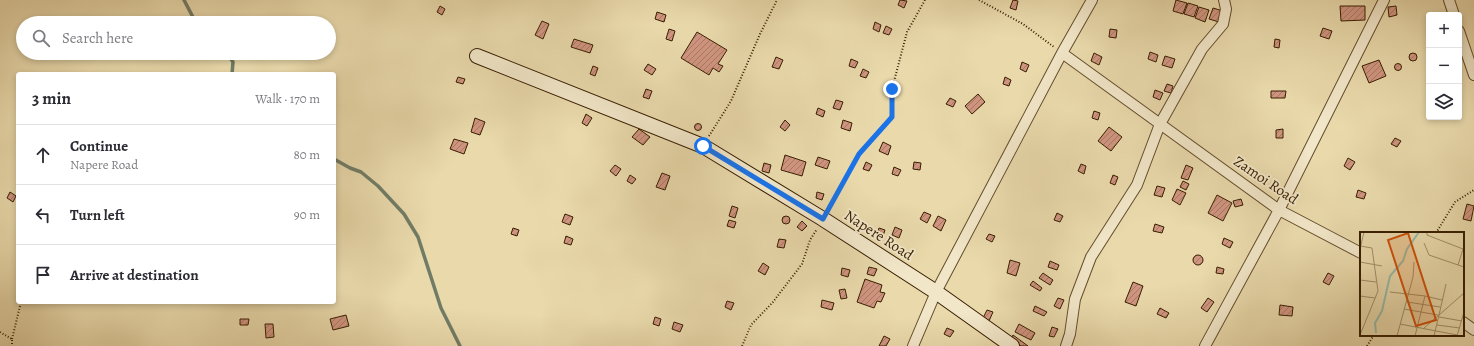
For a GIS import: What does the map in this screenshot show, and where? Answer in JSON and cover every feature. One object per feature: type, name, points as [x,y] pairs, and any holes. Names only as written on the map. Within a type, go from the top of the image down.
[{"type":"street","points":[[913,346],[936,292],[1062,53],[1092,0]]},
{"type":"street","points":[[1066,346],[1070,334],[1076,299],[1091,257],[1137,185],[1160,124],[1202,49],[1223,24],[1226,9],[1224,0]]},
{"type":"street","points":[[1205,346],[1279,210],[1384,0]]},
{"type":"street","points":[[1449,0],[1453,12]]},
{"type":"street","points":[[1462,40],[1474,75]]},
{"type":"street","name":"Zamoi Road","points":[[1062,53],[1279,210],[1360,252]]},
{"type":"street","name":"Napere Road","points":[[477,56],[703,146],[823,219],[936,292],[1012,346]]},
{"type":"street","points":[[1464,323],[1474,330]]},
{"type":"path","points":[[703,146],[731,101],[760,34],[778,0]]},
{"type":"path","points":[[742,346],[751,325],[773,302],[802,264],[810,240],[859,154],[892,117],[892,89],[907,32],[926,0]]},
{"type":"path","points":[[979,0],[1023,24],[1062,53]]},
{"type":"path","points":[[1437,232],[1455,202],[1474,190]]},
{"type":"path","points":[[12,346],[12,339],[21,304]]},
{"type":"path","points":[[0,332],[12,339]]},
{"type":"path","points":[[1367,346],[1373,336]]},
{"type":"building","points":[[900,0],[907,1],[904,8],[898,5]]},
{"type":"building","points":[[1013,0],[1018,1],[1016,10],[1010,8]]},
{"type":"building","points":[[1176,0],[1187,3],[1183,14],[1173,11]]},
{"type":"building","points":[[1188,3],[1198,6],[1194,17],[1184,14]]},
{"type":"building","points":[[440,6],[445,9],[442,15],[437,12]]},
{"type":"building","points":[[1340,6],[1365,6],[1365,20],[1341,21]]},
{"type":"building","points":[[1396,6],[1397,15],[1389,17],[1388,7]]},
{"type":"building","points":[[1199,7],[1209,10],[1205,22],[1195,18]]},
{"type":"building","points":[[1213,8],[1223,11],[1219,22],[1209,19]]},
{"type":"building","points":[[657,12],[666,15],[664,22],[655,19]]},
{"type":"building","points":[[542,21],[549,24],[543,39],[535,35]]},
{"type":"building","points":[[875,22],[881,25],[879,32],[873,29]]},
{"type":"building","points":[[886,26],[892,29],[889,35],[883,33]]},
{"type":"building","points":[[1323,28],[1332,31],[1329,39],[1320,36]]},
{"type":"building","points":[[669,29],[675,31],[672,41],[666,39]]},
{"type":"building","points":[[1110,29],[1117,30],[1116,38],[1109,37]]},
{"type":"building","points":[[697,32],[727,50],[718,64],[723,66],[719,72],[713,68],[709,75],[681,58]]},
{"type":"building","points":[[574,39],[593,45],[590,53],[571,47]]},
{"type":"building","points":[[1275,39],[1280,40],[1279,48],[1274,47]]},
{"type":"building","points":[[1150,52],[1158,55],[1156,62],[1148,59]]},
{"type":"building","points":[[1094,53],[1102,57],[1099,65],[1091,61]]},
{"type":"building","points":[[1413,53],[1416,54],[1416,60],[1413,61],[1410,60],[1409,57],[1410,54]]},
{"type":"building","points":[[1165,56],[1175,59],[1172,68],[1162,65]]},
{"type":"building","points":[[776,57],[783,60],[779,69],[772,67]]},
{"type":"building","points":[[851,59],[858,62],[855,68],[849,66]]},
{"type":"building","points":[[1379,60],[1386,76],[1369,83],[1362,66]]},
{"type":"building","points":[[1022,62],[1029,65],[1026,72],[1020,69]]},
{"type":"building","points":[[1398,63],[1401,64],[1401,70],[1398,71],[1395,70],[1394,67],[1395,64]]},
{"type":"building","points":[[648,64],[656,69],[652,75],[644,70]]},
{"type":"building","points":[[593,66],[598,68],[595,76],[590,74]]},
{"type":"building","points":[[863,69],[869,72],[866,78],[860,76]]},
{"type":"building","points":[[458,77],[465,79],[463,84],[456,82]]},
{"type":"building","points":[[1005,77],[1011,80],[1009,86],[1003,84]]},
{"type":"building","points":[[1167,84],[1173,86],[1171,93],[1164,91]]},
{"type":"building","points":[[646,89],[652,91],[649,99],[643,97]]},
{"type":"building","points":[[1155,90],[1163,93],[1160,100],[1153,97]]},
{"type":"building","points":[[1271,91],[1286,91],[1285,98],[1271,98]]},
{"type":"building","points":[[978,94],[985,102],[972,114],[965,106]]},
{"type":"building","points":[[950,98],[956,101],[953,107],[946,104]]},
{"type":"building","points":[[836,100],[843,102],[840,110],[833,108]]},
{"type":"building","points":[[818,108],[825,111],[823,117],[816,114]]},
{"type":"building","points":[[1094,111],[1100,113],[1098,120],[1092,118]]},
{"type":"building","points":[[586,114],[592,118],[587,126],[582,123]]},
{"type":"building","points":[[475,118],[485,122],[480,135],[471,132]]},
{"type":"building","points":[[785,120],[790,125],[785,131],[780,127]]},
{"type":"building","points":[[843,120],[852,123],[850,131],[841,128]]},
{"type":"building","points":[[698,123],[701,124],[701,130],[698,131],[695,130],[694,127],[695,124]]},
{"type":"building","points":[[1109,127],[1122,137],[1111,151],[1098,141]]},
{"type":"building","points":[[639,129],[650,137],[643,145],[632,137]]},
{"type":"building","points":[[1283,129],[1283,138],[1276,138],[1276,130]]},
{"type":"building","points":[[1395,138],[1401,141],[1397,147],[1391,144]]},
{"type":"building","points":[[454,139],[468,143],[464,154],[450,149]]},
{"type":"building","points":[[883,142],[891,146],[888,155],[879,151]]},
{"type":"building","points":[[785,155],[806,162],[802,176],[781,170]]},
{"type":"building","points":[[818,157],[830,161],[827,169],[815,165]]},
{"type":"building","points":[[1348,158],[1355,162],[1350,170],[1344,166]]},
{"type":"building","points":[[866,162],[872,165],[869,171],[863,169]]},
{"type":"building","points":[[914,162],[921,163],[920,170],[913,169]]},
{"type":"building","points":[[764,163],[771,165],[769,173],[762,171]]},
{"type":"building","points":[[1081,164],[1086,166],[1084,174],[1078,171]]},
{"type":"building","points":[[615,165],[621,169],[616,176],[610,171]]},
{"type":"building","points":[[1186,165],[1193,168],[1188,180],[1181,178]]},
{"type":"building","points":[[894,167],[901,170],[898,176],[892,174]]},
{"type":"building","points":[[662,173],[670,176],[665,190],[656,187]]},
{"type":"building","points":[[630,175],[636,179],[632,184],[627,181]]},
{"type":"building","points":[[1113,175],[1118,177],[1115,185],[1110,183]]},
{"type":"building","points":[[1183,181],[1189,184],[1186,190],[1180,187]]},
{"type":"building","points":[[1157,186],[1165,188],[1162,197],[1154,195]]},
{"type":"building","points":[[1177,189],[1186,193],[1180,205],[1172,200]]},
{"type":"building","points":[[1358,190],[1366,193],[1364,199],[1356,197]]},
{"type":"building","points":[[10,192],[16,196],[13,202],[7,198]]},
{"type":"building","points":[[817,192],[824,194],[822,200],[816,198]]},
{"type":"building","points":[[1217,195],[1232,203],[1223,221],[1208,213]]},
{"type":"building","points":[[1241,199],[1243,205],[1235,207],[1233,201]]},
{"type":"building","points":[[1467,204],[1474,206],[1471,221],[1463,219]]},
{"type":"building","points":[[732,206],[738,208],[735,218],[729,216]]},
{"type":"building","points":[[924,212],[931,215],[927,223],[920,219]]},
{"type":"building","points":[[1057,213],[1063,216],[1060,222],[1054,220]]},
{"type":"building","points":[[565,214],[573,217],[570,225],[562,222]]},
{"type":"building","points":[[784,216],[788,216],[790,220],[788,224],[784,224],[782,222],[782,218]]},
{"type":"building","points":[[938,216],[946,220],[941,231],[933,226]]},
{"type":"building","points":[[729,220],[736,222],[734,228],[727,226]]},
{"type":"building","points":[[802,221],[807,226],[802,231],[797,227]]},
{"type":"building","points":[[1155,224],[1164,227],[1162,233],[1153,231]]},
{"type":"building","points":[[895,227],[902,230],[899,238],[892,235]]},
{"type":"building","points":[[513,228],[519,230],[517,236],[511,234]]},
{"type":"building","points":[[879,228],[885,230],[883,236],[877,234]]},
{"type":"building","points":[[989,234],[995,236],[992,242],[986,239]]},
{"type":"building","points":[[566,236],[573,239],[571,245],[564,243]]},
{"type":"building","points":[[1224,238],[1233,242],[1230,248],[1222,244]]},
{"type":"building","points":[[779,239],[786,240],[784,248],[777,247]]},
{"type":"building","points":[[1196,255],[1200,255],[1202,256],[1202,264],[1196,265],[1193,262],[1193,258]]},
{"type":"building","points":[[1010,260],[1020,263],[1016,276],[1007,273]]},
{"type":"building","points":[[1050,261],[1059,265],[1057,270],[1048,267]]},
{"type":"building","points":[[763,263],[769,267],[765,275],[758,271]]},
{"type":"building","points":[[869,267],[877,269],[874,276],[867,274]]},
{"type":"building","points":[[1217,267],[1224,269],[1223,274],[1216,273]]},
{"type":"building","points":[[842,268],[850,270],[848,277],[841,275]]},
{"type":"building","points":[[1043,273],[1053,280],[1050,285],[1039,278]]},
{"type":"building","points":[[1328,273],[1334,276],[1329,285],[1323,282]]},
{"type":"building","points":[[865,279],[882,285],[880,292],[885,293],[881,302],[877,301],[874,308],[857,302]]},
{"type":"building","points":[[1033,281],[1042,288],[1040,291],[1030,285]]},
{"type":"building","points":[[1133,282],[1143,286],[1136,306],[1125,302]]},
{"type":"building","points":[[845,289],[847,298],[841,299],[839,290]]},
{"type":"building","points":[[1058,298],[1064,300],[1060,309],[1054,306]]},
{"type":"building","points":[[1208,298],[1214,302],[1207,312],[1201,308]]},
{"type":"building","points":[[822,300],[834,303],[832,310],[821,307]]},
{"type":"building","points":[[727,301],[734,303],[731,310],[725,307]]},
{"type":"building","points":[[1280,305],[1293,307],[1292,316],[1279,315]]},
{"type":"building","points":[[1035,306],[1047,312],[1044,316],[1033,311]]},
{"type":"building","points":[[1160,308],[1169,313],[1166,318],[1157,314]]},
{"type":"building","points":[[987,310],[993,312],[989,321],[983,318]]},
{"type":"building","points":[[346,315],[349,326],[333,330],[330,319]]},
{"type":"building","points":[[655,317],[661,319],[659,326],[653,324]]},
{"type":"building","points":[[240,319],[249,319],[248,325],[240,325]]},
{"type":"building","points":[[674,322],[683,325],[680,332],[672,329]]},
{"type":"building","points":[[265,324],[273,324],[274,337],[266,338]]},
{"type":"building","points":[[1019,324],[1035,333],[1031,340],[1015,332]]},
{"type":"building","points":[[1052,327],[1058,329],[1054,337],[1049,336]]},
{"type":"building","points":[[947,328],[954,331],[950,337],[944,334]]},
{"type":"building","points":[[1013,335],[1028,346],[1021,346],[1011,339]]},
{"type":"building","points":[[884,336],[890,339],[886,346],[879,346]]},
{"type":"waterway","points":[[184,0],[192,16]]},
{"type":"waterway","points":[[232,60],[233,62],[232,72]]},
{"type":"waterway","points":[[336,160],[361,172],[378,186],[404,214],[418,237],[441,308],[460,346]]},
{"type":"route","points":[[703,146],[823,219],[859,154],[892,117],[892,89]]}]
